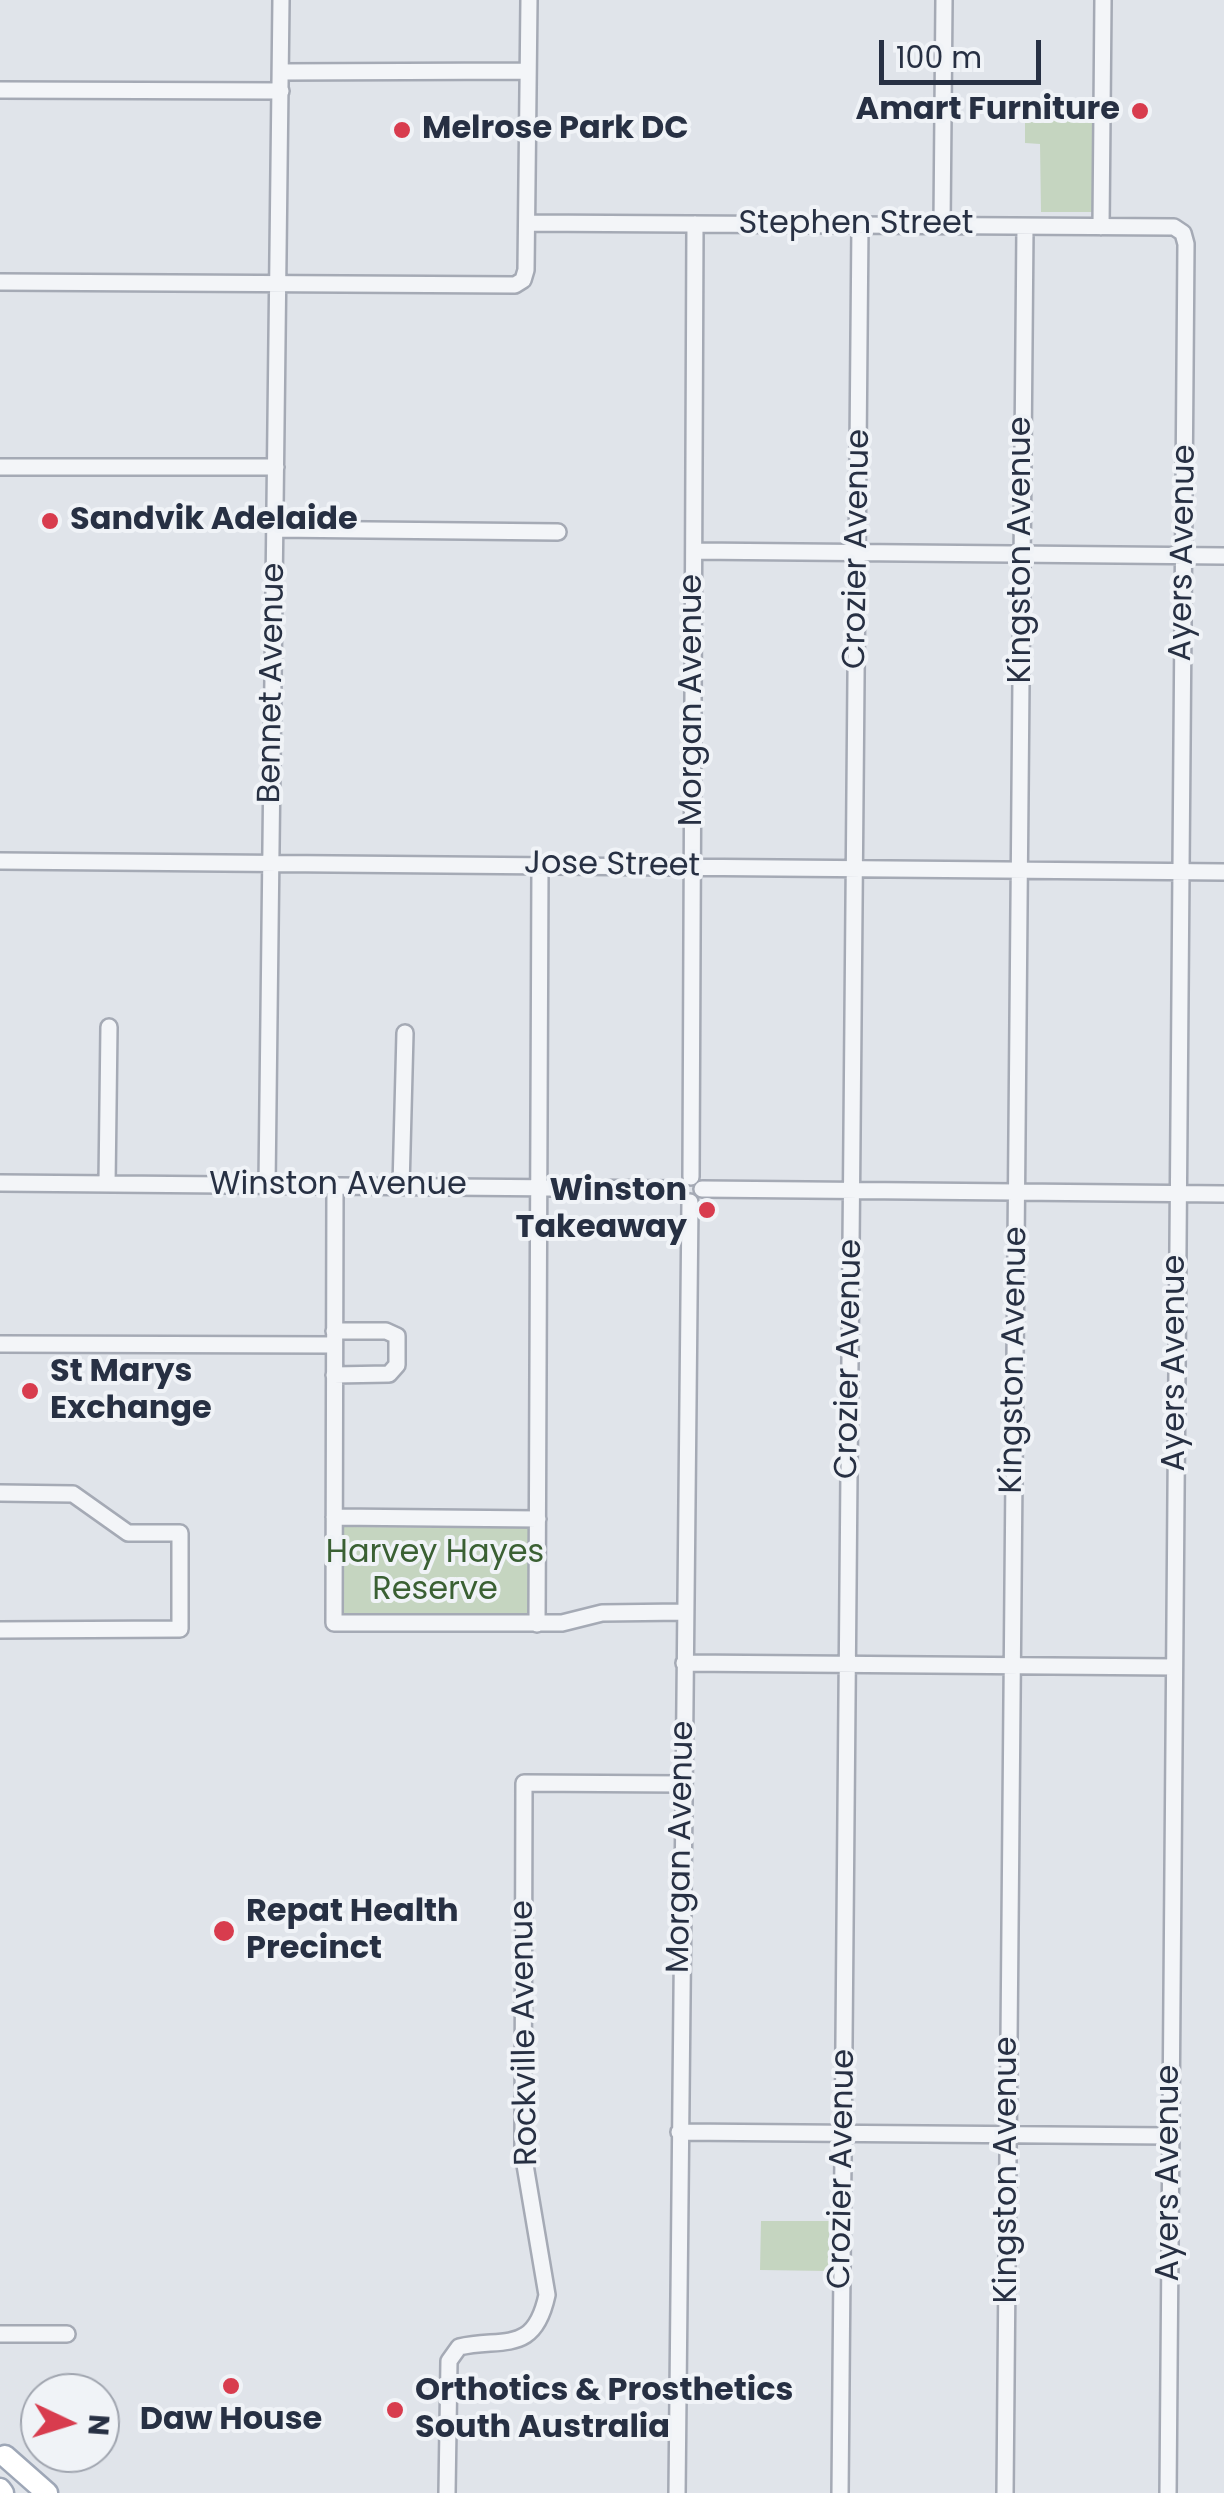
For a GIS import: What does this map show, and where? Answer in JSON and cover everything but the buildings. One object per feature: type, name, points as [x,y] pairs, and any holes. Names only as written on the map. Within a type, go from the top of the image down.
[{"type":"main road","points":[[2,2451],[27,2493]]},
{"type":"main road","points":[[2,2451],[47,2493]]},
{"type":"street","name":"Bennet Avenue","points":[[267,1186],[281,0]]},
{"type":"street","points":[[0,282],[509,285],[523,280],[529,0]]},
{"type":"street","points":[[942,226],[944,0]]},
{"type":"street","points":[[1101,227],[1103,0]]},
{"type":"street","points":[[281,72],[528,71]]},
{"type":"street","points":[[0,90],[281,91]]},
{"type":"street","name":"Stephen Street","points":[[527,223],[1174,228],[1183,233]]},
{"type":"street","name":"Morgan Avenue","points":[[677,2493],[684,1612],[694,1189],[695,224]]},
{"type":"street","name":"Crozier Avenue","points":[[840,2493],[860,224]]},
{"type":"street","name":"Kingston Avenue","points":[[1005,2493],[1025,226]]},
{"type":"street","name":"Ayers Avenue","points":[[1168,2493],[1184,556],[1183,233]]},
{"type":"street","points":[[0,468],[276,467]]},
{"type":"street","points":[[275,529],[558,532]]},
{"type":"street","points":[[694,551],[1224,556]]},
{"type":"street","name":"Jose Street","points":[[0,860],[1224,872]]},
{"type":"street","points":[[538,1624],[536,1188],[540,866]]},
{"type":"street","points":[[107,1184],[110,1027]]},
{"type":"street","points":[[402,1187],[405,1033]]},
{"type":"street","name":"Winston Avenue","points":[[0,1183],[677,1189],[682,1199],[694,1189]]},
{"type":"street","points":[[335,1186],[334,1623],[538,1624],[562,1623],[602,1613],[684,1612]]},
{"type":"street","points":[[694,1189],[1224,1194]]},
{"type":"street","points":[[0,1344],[334,1338],[386,1331],[396,1336],[397,1365],[389,1374],[334,1375]]},
{"type":"street","points":[[0,1493],[73,1494],[128,1533],[180,1533],[180,1628],[0,1630]]},
{"type":"street","points":[[334,1518],[538,1519]]},
{"type":"street","points":[[684,1663],[1174,1666]]},
{"type":"street","name":"Rockville Avenue","points":[[447,2493],[449,2361],[454,2352],[468,2345],[516,2341],[532,2329],[542,2314],[546,2294],[523,2153],[524,1783],[682,1784]]},
{"type":"street","points":[[680,2132],[1170,2136]]},
{"type":"street","points":[[0,2334],[67,2334]]},
{"type":"green space","points":[[1025,115],[1092,115],[1092,212],[1041,212],[1040,144],[1025,143]]},
{"type":"green space","name":"Harvey Hayes Reserve","points":[[341,1527],[530,1528],[529,1618],[341,1617]]},
{"type":"green space","points":[[761,2221],[829,2221],[829,2271],[760,2270]]},
{"type":"place","name":"Amart Furniture","points":[[1140,111]]},
{"type":"place","name":"Melrose Park DC","points":[[402,130]]},
{"type":"place","name":"Sandvik Adelaide","points":[[50,521]]},
{"type":"place","name":"Winston Takeaway","points":[[707,1210]]},
{"type":"place","name":"St Marys Exchange","points":[[30,1391]]},
{"type":"place","name":"Repat Health Precinct","points":[[224,1931]]},
{"type":"place","name":"Daw House","points":[[231,2386]]},
{"type":"place","name":"Orthotics & Prosthetics South Australia","points":[[395,2410]]}]
